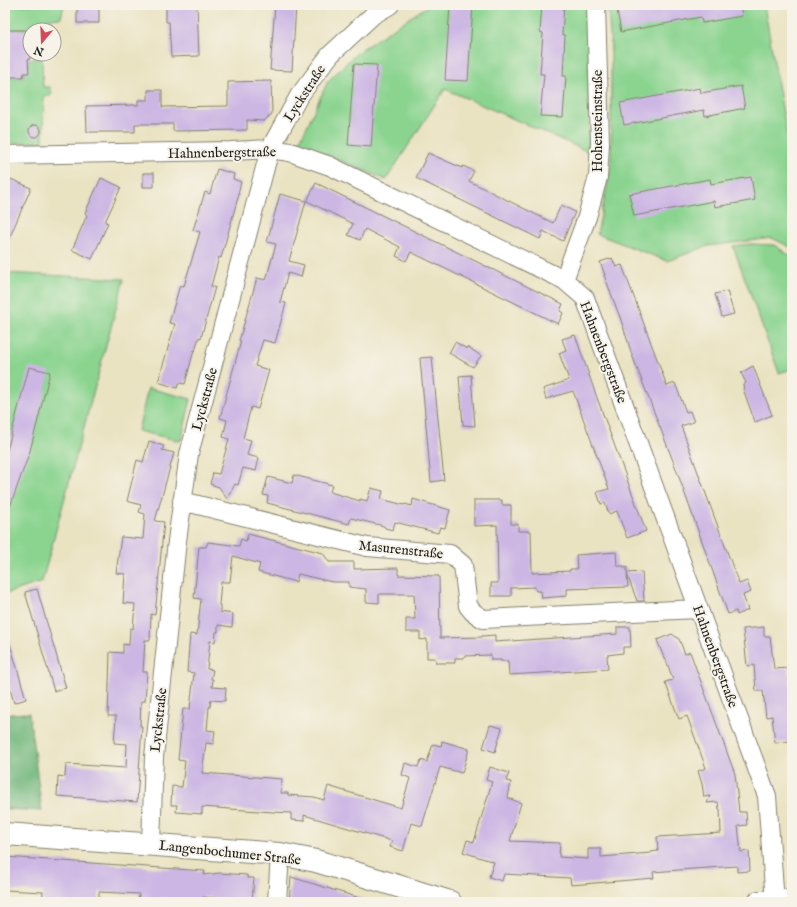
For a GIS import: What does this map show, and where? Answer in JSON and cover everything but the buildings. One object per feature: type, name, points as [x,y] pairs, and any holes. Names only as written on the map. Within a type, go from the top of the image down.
[{"type":"street","name":"Lyckstraße","points":[[151,844],[154,757],[182,501],[189,454],[270,149],[299,96],[326,59],[373,15],[390,5]]},
{"type":"street","name":"Hohensteinstraße","points":[[564,280],[587,217],[598,177],[600,143],[596,5]]},
{"type":"street","name":"Hahnenbergstraße","points":[[5,155],[224,152],[270,149],[290,152],[330,166],[564,280],[585,298],[767,796],[775,901]]},
{"type":"street","name":"Masurenstraße","points":[[182,501],[367,547],[450,554],[463,565],[468,606],[473,612],[483,619],[698,609]]},
{"type":"street","name":"Langenbochumer Straße","points":[[5,834],[280,854],[316,861],[450,902]]},
{"type":"street","points":[[277,902],[280,854]]},
{"type":"green space","points":[[5,5],[64,5],[61,18],[47,19],[47,22],[22,22],[22,30],[5,30]]},
{"type":"green space","points":[[429,5],[589,5],[589,152],[445,89],[386,180],[299,143],[328,81],[359,51]]},
{"type":"green space","points":[[608,5],[764,5],[792,163],[792,248],[772,238],[708,246],[667,261],[597,234],[611,167],[611,51]]},
{"type":"green space","points":[[28,62],[42,62],[43,87],[50,87],[52,94],[50,96],[44,96],[43,142],[5,143],[5,73],[8,77],[23,77],[24,73],[28,72]]},
{"type":"green space","points":[[751,244],[774,245],[792,257],[792,369],[779,373],[733,246]]},
{"type":"green space","points":[[5,273],[124,279],[42,582],[5,594]]},
{"type":"green space","points":[[148,388],[191,399],[181,441],[138,431]]},
{"type":"green space","points":[[5,706],[7,714],[29,713],[42,811],[5,809]]}]
